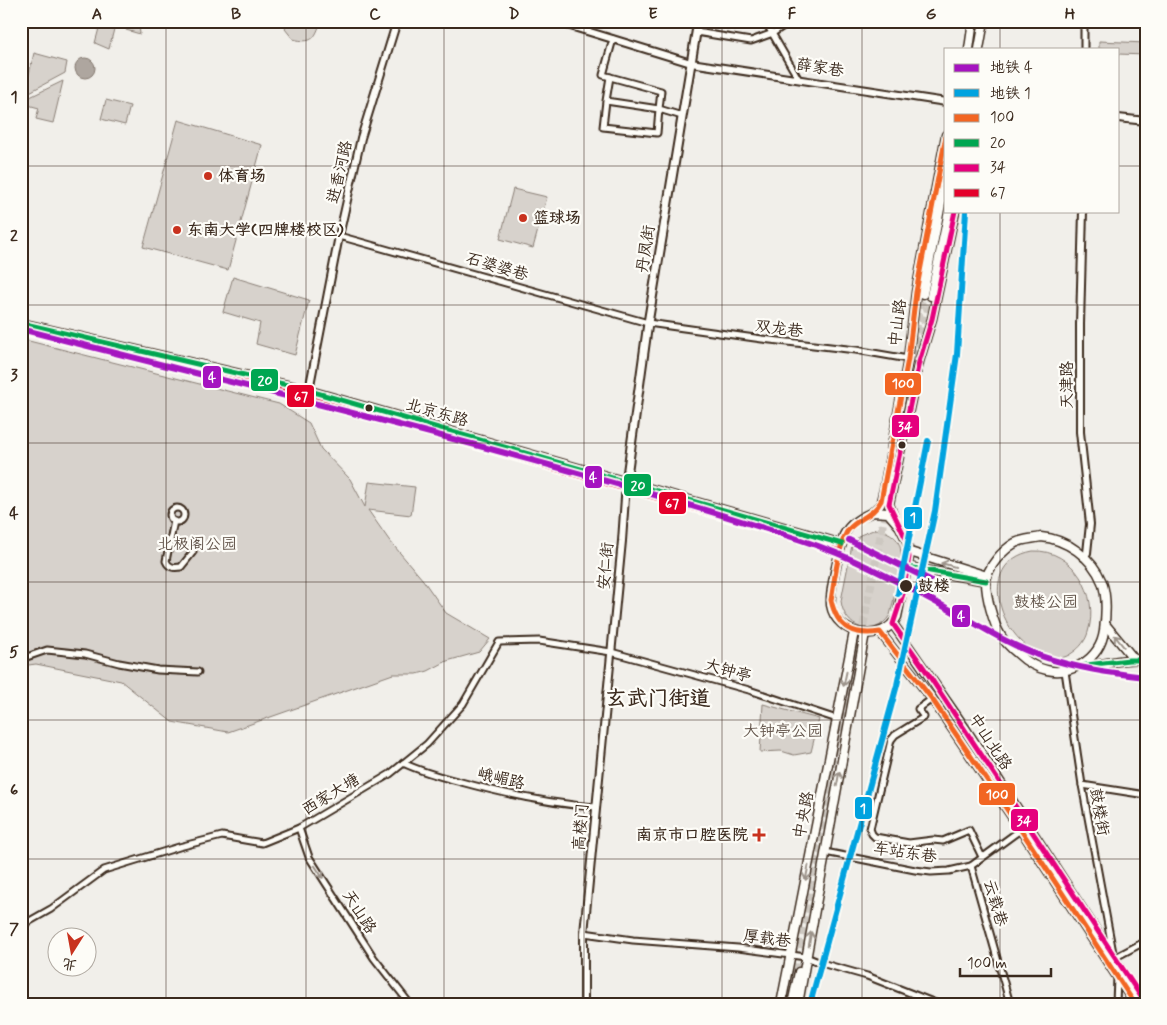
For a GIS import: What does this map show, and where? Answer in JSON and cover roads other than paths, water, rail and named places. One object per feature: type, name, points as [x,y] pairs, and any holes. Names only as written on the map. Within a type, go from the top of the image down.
[{"type":"main road","name":"丹凤街","points":[[626,483],[648,323],[698,21]]},
{"type":"main road","points":[[969,48],[973,21]]},
{"type":"main road","points":[[979,48],[984,21]]},
{"type":"main road","name":"中山路","points":[[873,512],[880,505],[884,489],[908,359],[916,292],[944,145]]},
{"type":"main road","points":[[944,191],[927,295],[949,212]]},
{"type":"main road","points":[[896,521],[888,513],[873,512],[858,519],[844,535],[831,600],[832,607],[840,623],[854,632],[880,632],[893,624],[899,610],[910,552],[907,541],[889,504],[919,362],[932,319],[955,212]]},
{"type":"main road","name":"北京东路","points":[[21,323],[309,390],[842,544]]},
{"type":"main road","points":[[1041,537],[1051,538],[1073,547],[1083,557],[1098,573],[1102,582],[1105,600],[1105,624],[1099,647],[1086,661],[1078,666],[1058,672],[1042,670],[1029,663],[1009,646],[1001,636],[994,619],[987,579],[992,565],[1006,550],[1024,540],[1041,537]]},
{"type":"main road","points":[[910,552],[987,579]]},
{"type":"main road","points":[[908,567],[987,579]]},
{"type":"main road","name":"中山北路","points":[[893,624],[959,720],[1134,1004]]},
{"type":"main road","points":[[1105,624],[1134,659]]},
{"type":"main road","name":"中央路","points":[[781,1004],[854,632]]},
{"type":"main road","name":"中山北路","points":[[880,632],[932,699],[1024,828],[1144,1004]]},
{"type":"main road","name":"中央路","points":[[798,1004],[865,633]]},
{"type":"main road","points":[[1078,666],[1091,666],[1134,659],[1146,660]]},
{"type":"main road","points":[[786,1004],[796,971],[792,1004]]},
{"type":"street","name":"进香河路","points":[[309,390],[339,236],[361,138],[398,21]]},
{"type":"street","name":"薛家巷","points":[[554,21],[690,63],[944,102]]},
{"type":"street","points":[[766,21],[798,78]]},
{"type":"street","points":[[696,32],[751,41],[773,33],[791,21]]},
{"type":"street","points":[[1084,21],[1084,48]]},
{"type":"street","points":[[610,77],[603,127],[657,133],[661,91],[603,75],[613,39]]},
{"type":"street","points":[[606,101],[659,109],[682,116]]},
{"type":"street","points":[[1120,118],[1146,121]]},
{"type":"street","name":"天津路","points":[[1083,212],[1080,432],[1090,524],[1087,553],[1083,557]]},
{"type":"street","name":"石婆婆巷","points":[[339,236],[648,323]]},
{"type":"street","name":"双龙巷","points":[[648,323],[762,340],[856,350],[908,359]]},
{"type":"street","name":"安仁街","points":[[611,652],[622,550],[626,483]]},
{"type":"street","points":[[174,521],[166,561],[168,565],[181,567],[193,552]]},
{"type":"street","name":"西家大塘","points":[[21,926],[51,909],[104,870],[222,836],[262,843],[299,828],[390,774],[428,744],[463,704],[499,642],[539,641],[611,652]]},
{"type":"street","points":[[21,659],[46,650],[85,654],[119,663],[158,670],[198,672]]},
{"type":"street","name":"大钟亭","points":[[611,652],[749,690],[836,719]]},
{"type":"street","name":"高楼门","points":[[584,1004],[584,933],[611,652]]},
{"type":"street","name":"鼓楼街","points":[[1065,671],[1082,785],[1117,976],[1116,1004]]},
{"type":"street","points":[[932,699],[918,708],[924,717],[890,740],[870,829],[875,836],[908,843],[929,840],[943,841],[969,830],[982,857]]},
{"type":"street","name":"峨嵋路","points":[[403,763],[418,770],[501,793],[596,807]]},
{"type":"street","points":[[1082,785],[1146,795]]},
{"type":"street","name":"天山路","points":[[299,828],[309,857],[374,958],[410,1004]]},
{"type":"street","name":"车站东巷","points":[[825,852],[931,872],[949,871],[971,866],[1024,828]]},
{"type":"street","name":"云载巷","points":[[971,866],[1010,1004]]},
{"type":"street","name":"厚载巷","points":[[584,933],[633,940],[738,948],[806,957],[820,963],[867,976],[938,1004]]},
{"type":"street","points":[[1114,958],[1146,941]]},
{"type":"tunnel","points":[[911,356],[923,294]]},
{"type":"tunnel","points":[[917,359],[931,296]]},
{"type":"tunnel","points":[[896,454],[906,404]]},
{"type":"tunnel","points":[[861,638],[888,497]]},
{"type":"tunnel","points":[[828,790],[858,632]]},
{"type":"tunnel","points":[[799,972],[834,782]]},
{"type":"tunnel","points":[[793,971],[825,802]]},
{"type":"metro line","name":"1","points":[[810,1004],[897,685],[935,511],[957,354],[966,212]]},
{"type":"metro line","name":"4","points":[[21,329],[511,454],[705,510],[801,540],[844,556],[1031,652],[1080,667],[1146,677]]},
{"type":"metro line","name":"1","points":[[898,594],[928,441]]},
{"type":"metro line","name":"4","points":[[849,540],[930,580]]},
{"type":"place","name":"体育场","points":[[208,176]]},
{"type":"place","name":"篮球场","points":[[523,218]]},
{"type":"place","name":"东南大学(四牌楼校区)","points":[[177,230]]},
{"type":"place","name":"鼓楼","points":[[906,586]]},
{"type":"place","name":"南京市口腔医院","points":[[759,835]]},
{"type":"district","name":"玄武门街道","points":[[658,699]]},
{"type":"park label","name":"北极阁公园","points":[[197,544]]},
{"type":"park label","name":"鼓楼公园","points":[[1046,602]]},
{"type":"park label","name":"大钟亭公园","points":[[783,731]]}]
